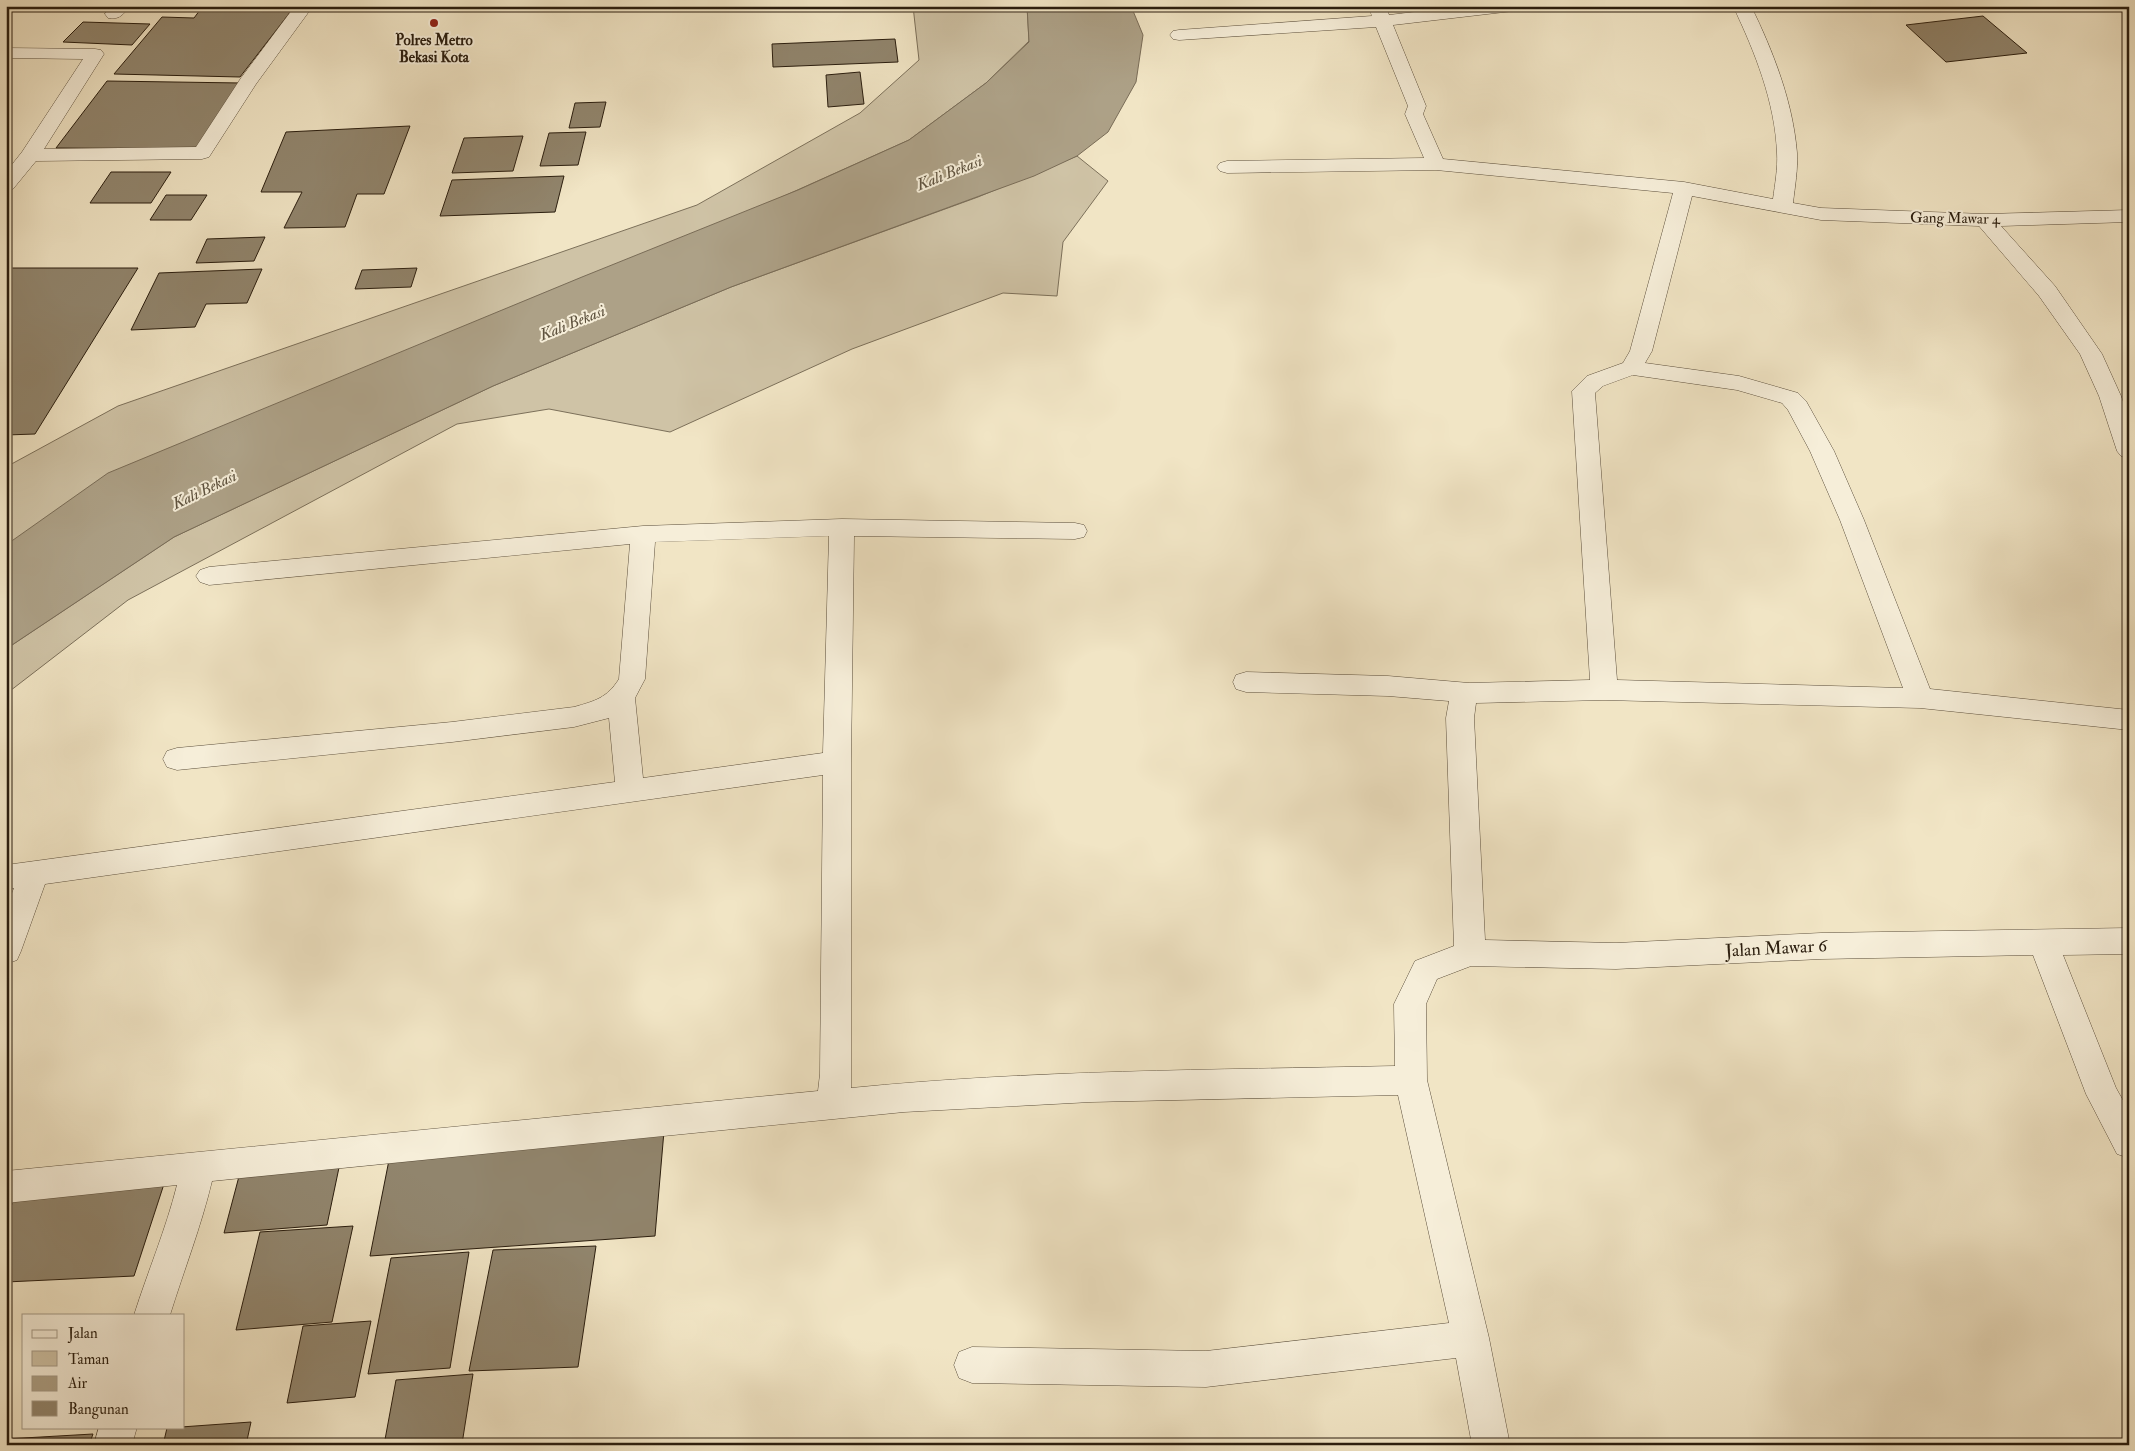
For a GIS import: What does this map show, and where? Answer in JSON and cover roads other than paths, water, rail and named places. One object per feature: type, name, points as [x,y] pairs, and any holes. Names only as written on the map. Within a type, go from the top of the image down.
[{"type":"street","points":[[30,155],[202,153],[248,82],[304,6]]},
{"type":"street","points":[[1178,35],[1380,14],[1513,6]]},
{"type":"street","points":[[1742,6],[1752,26],[1768,69],[1784,126],[1788,154],[1782,207]]},
{"type":"street","points":[[1380,14],[1417,106],[1414,114],[1436,164]]},
{"type":"street","points":[[6,53],[95,54],[30,155],[6,185]]},
{"type":"street","name":"Gang Mawar 4","points":[[1227,167],[1436,164],[1684,188],[1820,214],[1985,220],[2129,216]]},
{"type":"street","points":[[1631,368],[1641,351],[1684,188]]},
{"type":"street","points":[[1985,220],[2047,291],[2091,354],[2110,396],[2129,451]]},
{"type":"street","points":[[1604,690],[1583,391],[1595,381],[1631,368],[1739,383],[1790,398],[1798,406],[1822,451],[1852,520],[1920,698]]},
{"type":"street","points":[[209,576],[643,534],[842,527],[1075,531]]},
{"type":"street","points":[[833,1103],[836,1074],[836,762],[842,527]]},
{"type":"street","points":[[177,759],[452,732],[574,717],[601,710],[621,698],[632,679],[643,534]]},
{"type":"street","points":[[1246,682],[1388,686],[1469,693],[1604,690],[1920,698],[2129,720]]},
{"type":"street","points":[[1469,693],[1463,698],[1460,718],[1470,953]]},
{"type":"street","points":[[621,698],[630,792]]},
{"type":"street","points":[[6,951],[20,876],[836,762]]},
{"type":"street","name":"Jalan Mawar 6","points":[[1410,1080],[1410,1004],[1426,970],[1470,953],[1616,956],[1821,946],[2129,941]]},
{"type":"street","points":[[2043,942],[2102,1094],[2129,1142]]},
{"type":"street","points":[[6,1187],[904,1097],[1091,1087],[1410,1080],[1471,1338],[1491,1445]]},
{"type":"street","points":[[152,1314],[169,1261],[185,1221],[199,1167]]},
{"type":"street","points":[[972,1365],[1206,1370],[1471,1338]]},
{"type":"street","points":[[113,1445],[118,1428]]},
{"type":"water","name":"Kali Bekasi","points":[[1027,6],[1131,6],[1143,35],[1136,82],[1108,132],[1077,156],[1034,176],[731,287],[493,386],[174,537],[6,649],[6,545],[108,473],[798,190],[909,140],[986,83],[1029,42]]},
{"type":"place","name":"Polres Metro Bekasi Kota","points":[[434,23]]}]
